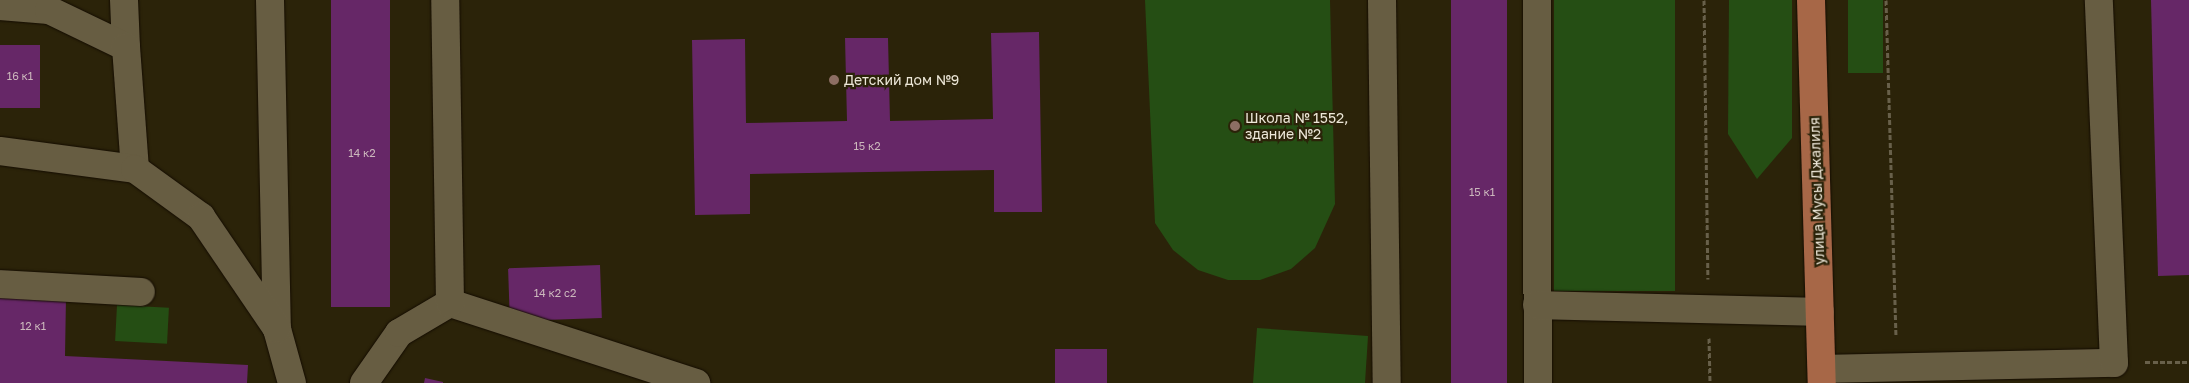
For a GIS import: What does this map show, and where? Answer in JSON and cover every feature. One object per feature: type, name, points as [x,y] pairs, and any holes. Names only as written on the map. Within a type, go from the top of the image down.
[{"type":"main road","name":"улица Мусы Джалиля","points":[[1811,0],[1822,376]]},
{"type":"street","points":[[124,0],[135,168]]},
{"type":"street","points":[[270,0],[277,329],[292,383]]},
{"type":"street","points":[[445,0],[450,303]]},
{"type":"street","points":[[1382,0],[1387,383]]},
{"type":"street","points":[[1537,0],[1538,383]]},
{"type":"street","points":[[1822,376],[1897,368],[2114,363],[2099,0]]},
{"type":"street","points":[[0,6],[49,10],[126,47]]},
{"type":"street","points":[[0,151],[135,168],[201,217],[277,329]]},
{"type":"street","points":[[0,284],[141,292]]},
{"type":"street","points":[[364,383],[399,333],[450,303],[696,383]]},
{"type":"street","points":[[1537,305],[1820,312]]},
{"type":"path","points":[[1704,0],[1708,279]]},
{"type":"path","points":[[1886,0],[1897,368]]},
{"type":"path","points":[[1709,336],[1710,383]]},
{"type":"path","points":[[2114,363],[2189,362]]},
{"type":"green space","name":"Школа № 1552, здание №2","points":[[1145,0],[1330,0],[1335,204],[1315,248],[1291,269],[1260,280],[1228,280],[1198,270],[1173,250],[1155,223]]},
{"type":"green space","points":[[1554,0],[1675,0],[1675,291],[1554,291]]},
{"type":"green space","points":[[1729,0],[1792,0],[1792,138],[1757,179],[1728,134]]},
{"type":"green space","points":[[1848,0],[1883,0],[1883,73],[1848,73]]},
{"type":"green space","points":[[117,305],[169,308],[167,344],[115,341]]},
{"type":"green space","points":[[1257,328],[1368,336],[1365,383],[1253,383]]},
{"type":"building","points":[[331,0],[390,0],[390,307],[331,307]]},
{"type":"building","points":[[1451,0],[1507,0],[1507,383],[1451,383]]},
{"type":"building","points":[[2151,0],[2189,0],[2189,275],[2158,276]]},
{"type":"building","points":[[1039,32],[1042,212],[994,212],[994,170],[750,174],[750,214],[695,215],[692,40],[745,39],[746,123],[847,121],[845,38],[888,38],[890,121],[993,119],[991,33]]},
{"type":"building","points":[[0,45],[40,45],[40,108],[0,108]]},
{"type":"building","points":[[600,265],[602,318],[510,321],[508,268]]},
{"type":"building","points":[[0,296],[66,297],[65,356],[248,365],[247,383],[0,383]]},
{"type":"building","points":[[1055,349],[1107,349],[1107,383],[1055,383]]},
{"type":"building","points":[[425,378],[443,382],[443,383],[424,383]]},
{"type":"place","name":"Детский дом №9","points":[[834,80]]},
{"type":"place","name":"Школа № 1552, здание №2","points":[[1235,126]]}]
